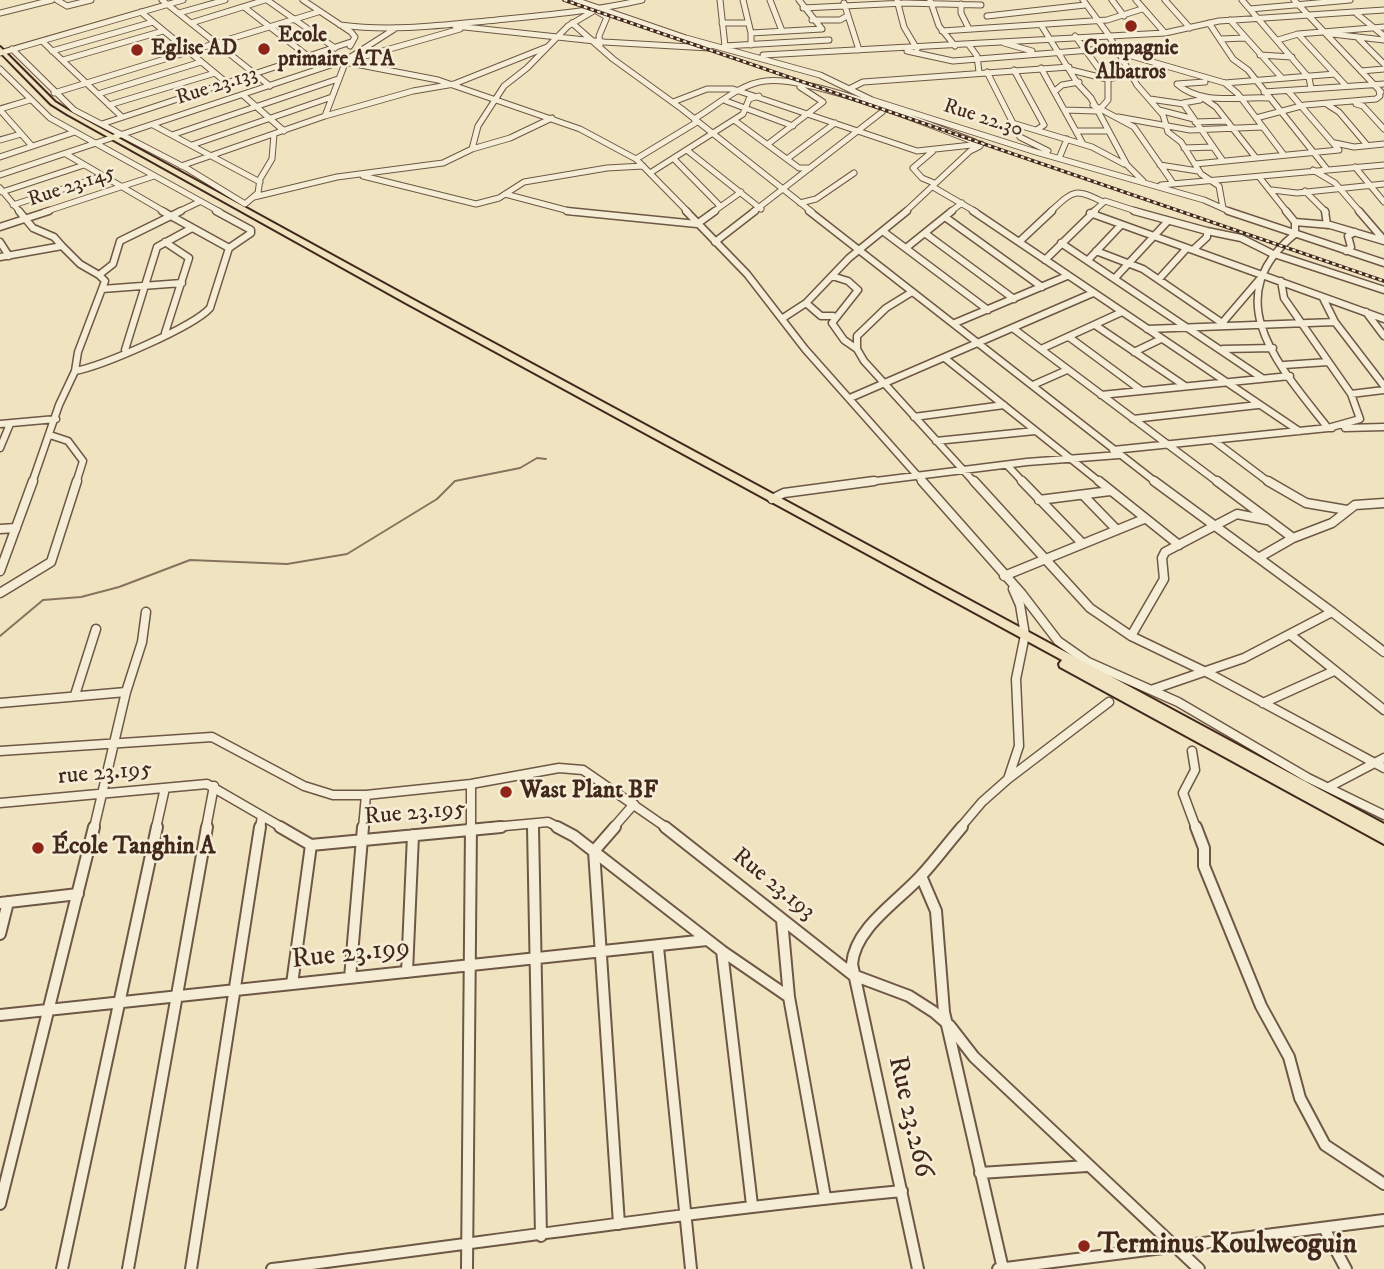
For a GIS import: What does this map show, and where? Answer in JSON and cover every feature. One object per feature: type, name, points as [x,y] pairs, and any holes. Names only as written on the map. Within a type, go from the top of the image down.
[{"type":"main road","points":[[3,52],[52,109],[114,138],[1025,639],[1384,830]]},
{"type":"main road","points":[[242,209],[1384,839]]},
{"type":"street","points":[[0,13],[55,0],[68,6],[91,0]]},
{"type":"street","points":[[162,0],[270,86]]},
{"type":"street","points":[[3,52],[183,0]]},
{"type":"street","points":[[179,13],[226,0]]},
{"type":"street","points":[[191,23],[266,0],[335,48]]},
{"type":"street","points":[[303,0],[355,36],[325,116]]},
{"type":"street","name":"Rue 22.30","points":[[575,0],[595,9],[711,45],[820,75],[872,100],[1035,152],[1059,154],[1223,208],[1248,220],[1384,263]]},
{"type":"street","points":[[472,149],[478,126],[506,83],[572,23],[595,9],[597,0]]},
{"type":"street","points":[[612,7],[617,0]]},
{"type":"street","points":[[341,25],[396,28],[441,25],[612,7],[642,0]]},
{"type":"street","points":[[720,0],[724,47]]},
{"type":"street","points":[[743,0],[751,33],[751,45]]},
{"type":"street","points":[[770,0],[782,31]]},
{"type":"street","points":[[799,0],[837,51]]},
{"type":"street","points":[[1112,0],[1124,16]]},
{"type":"street","points":[[1136,0],[1154,24],[1165,33]]},
{"type":"street","points":[[1165,0],[1191,28]]},
{"type":"street","points":[[1242,0],[1312,82],[1311,89]]},
{"type":"street","points":[[1268,0],[1287,17]]},
{"type":"street","points":[[1250,9],[1296,2],[1349,0],[1369,13]]},
{"type":"street","points":[[930,1],[942,31],[955,46]]},
{"type":"street","points":[[897,2],[907,33],[917,49]]},
{"type":"street","points":[[957,2],[969,29]]},
{"type":"street","points":[[987,16],[1084,2],[1108,34],[1114,49],[1159,110],[1168,126],[1168,132],[1184,148],[1198,171]]},
{"type":"street","points":[[1256,118],[1303,106],[1353,103],[1378,98],[1382,92],[1296,2]]},
{"type":"street","points":[[803,8],[844,3],[980,3],[995,28]]},
{"type":"street","points":[[844,3],[859,50]]},
{"type":"street","points":[[244,7],[309,57]]},
{"type":"street","points":[[595,9],[607,17],[599,36],[600,45]]},
{"type":"street","points":[[942,31],[1098,21],[1143,9]]},
{"type":"street","points":[[756,56],[917,49],[1108,34],[1165,33],[1230,20],[1311,18],[1384,10]]},
{"type":"street","points":[[141,12],[227,83]]},
{"type":"street","points":[[54,93],[318,12]]},
{"type":"street","points":[[1357,14],[1375,27],[1384,38]]},
{"type":"street","points":[[812,20],[840,20],[847,16]]},
{"type":"street","points":[[346,61],[496,19]]},
{"type":"street","points":[[1230,20],[1281,77]]},
{"type":"street","points":[[52,51],[153,22]]},
{"type":"street","points":[[572,23],[1116,452],[1384,652]]},
{"type":"street","points":[[722,23],[748,23]]},
{"type":"street","points":[[1209,23],[1233,59],[1246,69],[1252,80],[1326,168]]},
{"type":"street","points":[[441,25],[592,40]]},
{"type":"street","points":[[1041,25],[1053,38],[1127,165]]},
{"type":"street","points":[[1278,40],[1297,34],[1384,27]]},
{"type":"street","points":[[346,61],[396,28]]},
{"type":"street","points":[[751,33],[822,29]]},
{"type":"street","points":[[63,61],[163,31]]},
{"type":"street","points":[[1324,32],[1384,38]]},
{"type":"street","points":[[1297,34],[1346,86]]},
{"type":"street","points":[[1357,37],[1384,64]]},
{"type":"street","points":[[1076,38],[1223,83],[1238,95],[1284,155]]},
{"type":"street","points":[[1076,38],[1107,79],[1109,96],[1096,108]]},
{"type":"street","points":[[1221,39],[1245,38]]},
{"type":"street","points":[[600,45],[724,47],[829,40]]},
{"type":"street","points":[[42,41],[122,117]]},
{"type":"street","points":[[102,124],[351,42]]},
{"type":"street","points":[[1002,42],[1045,53]]},
{"type":"street","points":[[969,45],[979,61],[999,71]]},
{"type":"street","points":[[181,166],[325,116],[413,91],[454,84],[547,47]]},
{"type":"street","points":[[899,49],[937,60],[979,61],[1045,53],[1114,49]]},
{"type":"street","points":[[3,52],[74,110],[102,124],[114,138],[181,166],[242,209],[260,190],[260,182],[272,162],[274,134]]},
{"type":"street","points":[[1038,54],[1083,144]]},
{"type":"street","points":[[1260,55],[1292,57]]},
{"type":"street","points":[[346,61],[454,84],[497,98],[596,137],[636,159],[783,318],[802,345],[1058,641],[1088,662],[1152,690],[1329,788],[1384,815]]},
{"type":"street","name":"Rue 23.133","points":[[0,175],[346,61]]},
{"type":"street","points":[[979,61],[979,72]]},
{"type":"street","points":[[98,94],[201,62]]},
{"type":"street","points":[[850,88],[863,82],[1045,68],[1070,68],[1107,79],[1132,74]]},
{"type":"street","points":[[0,69],[45,114],[251,230],[249,238],[229,248],[207,312],[86,371],[75,371]]},
{"type":"street","points":[[1361,71],[1384,69]]},
{"type":"street","points":[[1014,70],[1044,125],[1038,129]]},
{"type":"street","points":[[987,72],[1024,142],[1059,154],[1067,139]]},
{"type":"street","points":[[109,105],[215,73]]},
{"type":"street","points":[[1256,158],[1216,107],[1184,92],[1177,84],[1335,74]]},
{"type":"street","points":[[172,135],[338,79]]},
{"type":"street","points":[[636,159],[743,90],[765,80],[793,82],[981,145]]},
{"type":"street","points":[[768,144],[824,101],[793,82]]},
{"type":"street","points":[[1055,92],[1062,85],[1079,82]]},
{"type":"street","points":[[1264,92],[1384,84]]},
{"type":"street","points":[[673,102],[708,86],[743,90],[917,151],[933,151]]},
{"type":"street","points":[[1289,92],[1339,150]]},
{"type":"street","points":[[243,95],[284,131]]},
{"type":"street","points":[[1184,104],[1186,100],[1238,95],[1269,98]]},
{"type":"street","points":[[650,173],[675,160],[744,113],[750,97],[759,96]]},
{"type":"street","points":[[192,145],[332,97]]},
{"type":"street","points":[[1150,99],[1184,104],[1223,161]]},
{"type":"street","points":[[30,100],[0,110],[32,146]]},
{"type":"street","points":[[171,101],[186,114]]},
{"type":"street","points":[[726,102],[793,126]]},
{"type":"street","points":[[1353,103],[1363,106],[1384,129]]},
{"type":"street","points":[[1325,104],[1337,111],[1367,145]]},
{"type":"street","points":[[1065,110],[1096,108],[1146,124],[1201,131],[1262,128]]},
{"type":"street","points":[[1159,110],[1195,121],[1226,121]]},
{"type":"street","points":[[715,242],[761,209],[882,112]]},
{"type":"street","points":[[1118,117],[1137,131],[1173,183]]},
{"type":"street","points":[[254,197],[359,175],[436,165],[472,149],[510,138],[552,118]]},
{"type":"street","points":[[734,120],[799,168],[810,168]]},
{"type":"street","points":[[0,124],[10,121]]},
{"type":"street","points":[[787,159],[835,123]]},
{"type":"street","points":[[1012,123],[1038,129],[1116,156],[1145,183]]},
{"type":"street","points":[[153,125],[260,182]]},
{"type":"street","points":[[1077,131],[1106,131]]},
{"type":"street","points":[[0,157],[75,132]]},
{"type":"street","points":[[0,140],[20,134]]},
{"type":"street","points":[[783,318],[806,303],[860,249],[884,232],[970,151],[991,137]]},
{"type":"street","points":[[1335,143],[1354,147]]},
{"type":"street","points":[[1195,164],[1384,144]]},
{"type":"street","points":[[981,145],[943,147],[933,151],[913,168],[922,178],[1020,241],[1067,276],[1299,431]]},
{"type":"street","points":[[1184,148],[1213,146]]},
{"type":"street","points":[[688,151],[761,209]]},
{"type":"street","points":[[66,154],[122,186],[151,207],[229,248]]},
{"type":"street","points":[[675,160],[720,206]]},
{"type":"street","points":[[0,571],[56,419],[58,401],[71,387],[78,352],[104,278],[25,220],[1,190],[84,165]]},
{"type":"street","points":[[1160,165],[1198,171],[1222,191],[1223,208]]},
{"type":"street","points":[[1153,185],[1261,178],[1326,168],[1384,165]]},
{"type":"street","points":[[359,175],[419,188],[466,203],[487,201],[520,184],[564,174],[643,166]]},
{"type":"street","points":[[1354,167],[1384,202]]},
{"type":"street","points":[[1313,170],[1340,188],[1384,241]]},
{"type":"street","points":[[800,204],[816,199],[855,173]]},
{"type":"street","points":[[13,205],[103,176]]},
{"type":"street","name":"Rue 23.145","points":[[0,227],[154,176]]},
{"type":"street","points":[[1261,178],[1295,222],[1295,234],[1272,253],[1263,275],[1256,293],[1259,325],[1290,376],[1328,428]]},
{"type":"street","points":[[1272,190],[1305,191],[1384,184]]},
{"type":"street","points":[[1020,241],[1071,193],[1081,191],[1103,202],[1167,222],[1241,238],[1272,253],[1383,292]]},
{"type":"street","points":[[1305,191],[1324,209],[1327,225]]},
{"type":"street","points":[[505,194],[579,214],[697,224],[741,192]]},
{"type":"street","points":[[99,275],[113,264],[114,251],[122,238],[199,202]]},
{"type":"street","points":[[1045,260],[1103,202]]},
{"type":"street","points":[[906,248],[962,203]]},
{"type":"street","points":[[1090,214],[1384,319]]},
{"type":"street","points":[[945,217],[1042,287]]},
{"type":"street","points":[[1115,278],[1167,222]]},
{"type":"street","points":[[1295,222],[1327,225],[1384,241]]},
{"type":"street","points":[[1088,260],[1121,225]]},
{"type":"street","points":[[125,350],[157,247],[192,228]]},
{"type":"street","points":[[1159,279],[1190,249],[1207,237],[1207,231]]},
{"type":"street","points":[[884,232],[988,310]]},
{"type":"street","points":[[1346,251],[1352,247],[1348,236],[1356,232]]},
{"type":"street","points":[[926,234],[1014,299]]},
{"type":"street","points":[[0,242],[9,256]]},
{"type":"street","points":[[165,242],[189,257],[165,333]]},
{"type":"street","points":[[1062,243],[1223,349],[1262,378]]},
{"type":"street","points":[[0,257],[62,246]]},
{"type":"street","points":[[1096,251],[1159,279],[1224,323]]},
{"type":"street","points":[[1224,323],[1263,275]]},
{"type":"street","points":[[806,303],[821,316],[833,316],[856,298],[858,290],[853,284],[832,276]]},
{"type":"street","points":[[955,323],[1067,276]]},
{"type":"street","points":[[1281,281],[1284,298],[1351,394],[1360,419],[1328,428]]},
{"type":"street","points":[[102,289],[182,283]]},
{"type":"street","points":[[858,349],[857,336],[886,308],[912,292]]},
{"type":"street","points":[[850,398],[981,344],[1093,293]]},
{"type":"street","points":[[1323,298],[1335,322],[1384,388],[1351,394]]},
{"type":"street","points":[[1041,349],[1122,312]]},
{"type":"street","points":[[1366,313],[1384,336]]},
{"type":"street","points":[[833,316],[834,328],[844,340],[858,349],[882,384],[1096,614],[1131,636],[1210,674],[1384,768]]},
{"type":"street","points":[[1147,329],[1190,328],[1224,323],[1259,325],[1335,322]]},
{"type":"street","points":[[1095,325],[1185,386]]},
{"type":"street","points":[[1014,329],[1293,538]]},
{"type":"street","points":[[1069,337],[1142,391]]},
{"type":"street","points":[[1134,352],[1161,339]]},
{"type":"street","points":[[1223,349],[1273,348]]},
{"type":"street","points":[[946,359],[1179,545]]},
{"type":"street","points":[[1284,365],[1328,362]]},
{"type":"street","points":[[1033,385],[1067,370]]},
{"type":"street","points":[[1101,395],[1290,376]]},
{"type":"street","points":[[914,416],[1004,405]]},
{"type":"street","points":[[1133,419],[1258,405]]},
{"type":"street","points":[[0,424],[56,419]]},
{"type":"street","points":[[0,448],[10,424]]},
{"type":"street","points":[[772,499],[784,493],[1213,440],[1328,428],[1384,427]]},
{"type":"street","points":[[936,441],[1035,431]]},
{"type":"street","points":[[0,593],[51,562],[75,493],[83,461],[68,441],[50,435]]},
{"type":"street","points":[[1213,440],[1267,483],[1302,502],[1320,508],[1347,510]]},
{"type":"street","points":[[1007,465],[1082,543]]},
{"type":"street","points":[[1039,500],[1110,491]]},
{"type":"street","points":[[1084,496],[1116,530]]},
{"type":"street","points":[[1260,557],[1293,538],[1332,523],[1359,504],[1384,503]]},
{"type":"street","points":[[1131,636],[1164,579],[1162,558],[1165,552],[1206,533],[1237,514],[1270,521]]},
{"type":"street","points":[[1006,578],[1082,543],[1144,519]]},
{"type":"street","points":[[0,529],[16,527]]},
{"type":"street","points":[[1206,533],[1235,540]]},
{"type":"street","points":[[1006,578],[1020,605],[1025,639],[1016,679],[1019,746],[1008,779]]},
{"type":"street","points":[[0,1204],[51,1009],[126,692],[140,650],[146,612]]},
{"type":"street","points":[[1152,690],[1210,674],[1292,636],[1332,612]]},
{"type":"street","points":[[75,695],[96,629]]},
{"type":"street","points":[[1292,636],[1384,710]]},
{"type":"street","points":[[1263,702],[1334,671]]},
{"type":"street","points":[[0,703],[126,692]]},
{"type":"street","points":[[853,975],[853,951],[859,941],[921,876],[959,827],[1008,779],[1109,702]]},
{"type":"street","points":[[0,751],[212,737],[318,792],[366,795],[471,784],[467,1269]]},
{"type":"street","points":[[1192,751],[1195,770],[1183,793],[1203,848],[1204,866],[1252,988],[1289,1057],[1300,1098],[1325,1145],[1384,1184]]},
{"type":"street","points":[[1329,788],[1384,758]]},
{"type":"street","name":"Rue 23.193","points":[[471,784],[544,769],[575,769],[592,773],[853,975],[908,996],[950,1026]]},
{"type":"street","points":[[128,1269],[214,786],[311,845],[292,984]]},
{"type":"street","name":"rue 23.195","points":[[0,803],[214,786]]},
{"type":"street","points":[[62,1269],[165,788]]},
{"type":"street","points":[[350,978],[366,795]]},
{"type":"street","points":[[619,1224],[598,952],[594,851],[634,804]]},
{"type":"street","points":[[191,1269],[262,816]]},
{"type":"street","name":"Rue 23.195","points":[[311,845],[552,823],[594,851],[722,951],[789,997]]},
{"type":"street","points":[[533,824],[541,1236]]},
{"type":"street","points":[[407,972],[414,835]]},
{"type":"street","points":[[921,876],[930,891],[940,921],[943,1002],[1001,1269],[1384,1220]]},
{"type":"street","points":[[0,934],[4,903],[78,894]]},
{"type":"street","points":[[782,920],[789,997],[825,1197]]},
{"type":"street","name":"Rue 23.199","points":[[0,1015],[708,940]]},
{"type":"street","points":[[658,947],[691,1269]]},
{"type":"street","points":[[722,951],[752,1205]]},
{"type":"street","name":"Rue 23.266","points":[[853,975],[918,1269]]},
{"type":"street","points":[[950,1026],[974,1057],[1199,1269]]},
{"type":"street","points":[[980,1173],[1087,1166]]},
{"type":"street","points":[[272,1269],[541,1236],[686,1213],[902,1191]]},
{"type":"street","points":[[1324,1228],[1346,1269]]},
{"type":"waterway","points":[[0,636],[43,600],[81,597],[119,587],[190,560],[287,564],[347,554],[437,499],[455,481],[520,468],[537,458],[546,459]]},
{"type":"railway","points":[[564,0],[1384,281]]},
{"type":"place","name":"Compagnie Albatros","points":[[1131,26]]},
{"type":"place","name":"Ecole primaire ATA","points":[[264,49]]},
{"type":"place","name":"Eglise AD","points":[[137,50]]},
{"type":"place","name":"Wast Plant BF","points":[[506,792]]},
{"type":"place","name":"École Tanghin A","points":[[38,848]]},
{"type":"place","name":"Terminus Koulweoguin","points":[[1084,1246]]}]
